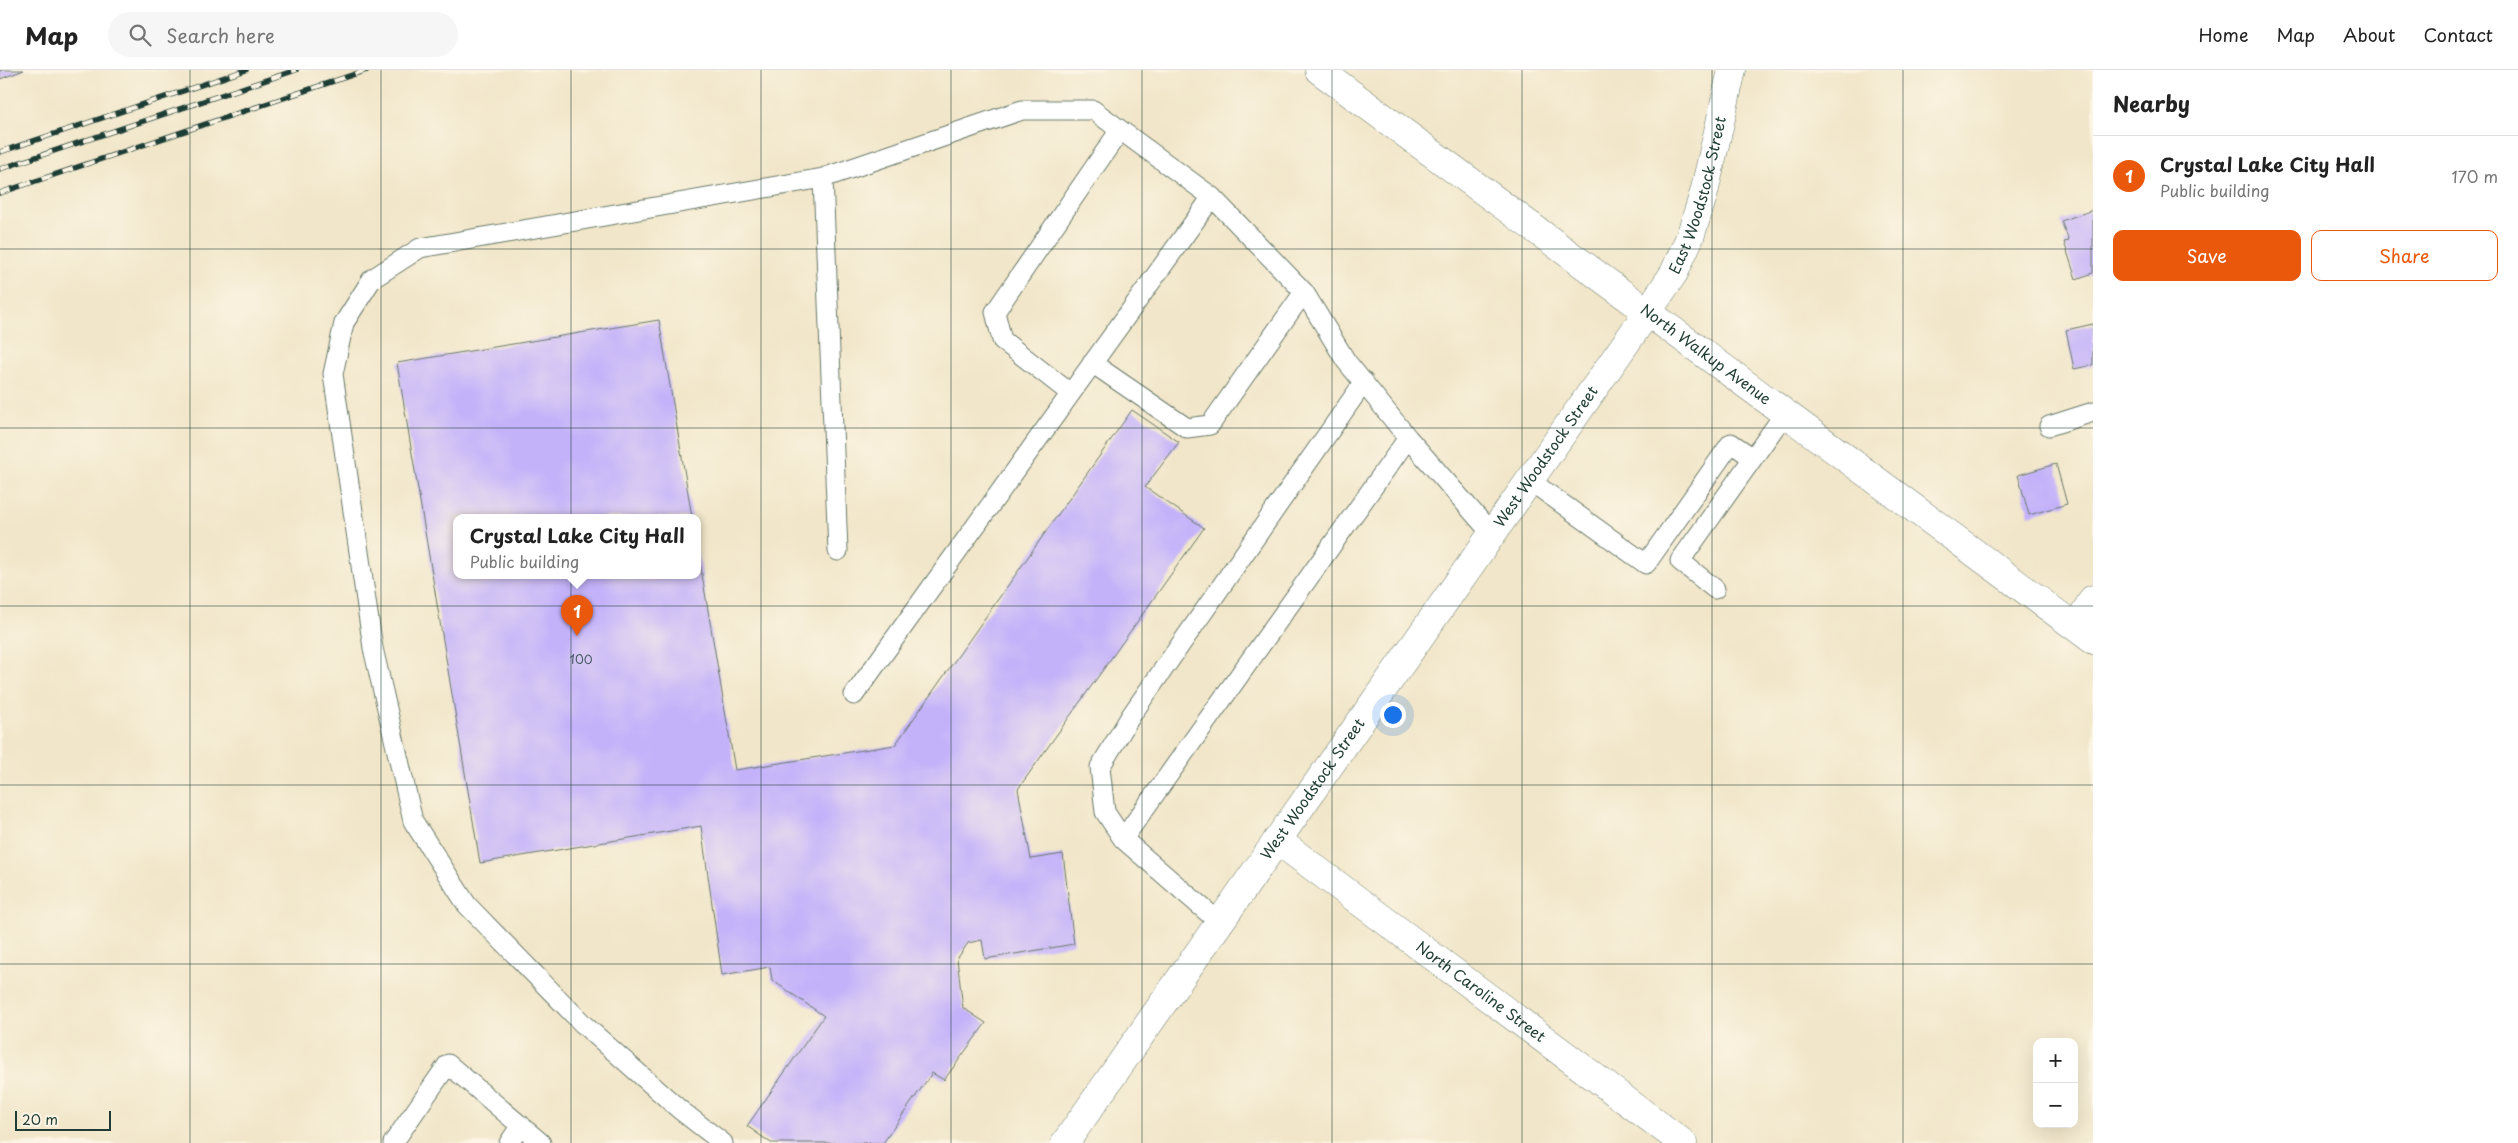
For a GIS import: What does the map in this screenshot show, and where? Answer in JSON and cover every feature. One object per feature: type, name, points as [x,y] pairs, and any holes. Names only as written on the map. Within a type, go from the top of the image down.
[{"type":"street","name":"North Walkup Avenue","points":[[1319,70],[2084,634]]},
{"type":"street","name":"East Woodstock Street","points":[[1647,313],[1674,273],[1690,237],[1704,193],[1732,70]]},
{"type":"street","name":"West Woodstock Street","points":[[1066,1143],[1647,313]]},
{"type":"street","points":[[2084,634],[2093,600]]},
{"type":"street","name":"North Caroline Street","points":[[1277,840],[1683,1143]]},
{"type":"lane","points":[[723,1143],[679,1109],[583,1024],[467,905],[413,821],[373,648],[333,374],[344,323],[372,279],[420,248],[823,178],[1022,110],[1092,110],[1212,197],[1304,292],[1346,361],[1408,438],[1492,534]]},
{"type":"lane","points":[[1070,394],[1002,340],[995,312],[1120,130]]},
{"type":"lane","points":[[823,178],[838,550]]},
{"type":"lane","points":[[854,695],[1212,197]]},
{"type":"lane","points":[[1092,363],[1187,428],[1210,425],[1304,292]]},
{"type":"lane","points":[[1220,923],[1123,839],[1105,812],[1100,767],[1132,714],[1364,382]]},
{"type":"lane","points":[[2049,426],[2093,412]]},
{"type":"lane","points":[[1715,589],[1680,561],[1785,413]]},
{"type":"lane","points":[[1123,839],[1408,438]]},
{"type":"lane","points":[[1529,480],[1646,564],[1731,443],[1753,458]]},
{"type":"lane","points":[[392,1143],[448,1064],[541,1143]]},
{"type":"lane","points":[[509,1143],[521,1125]]},
{"type":"building","points":[[0,70],[24,70],[0,79]]},
{"type":"building","points":[[2093,210],[2093,273],[2076,279],[2064,242],[2069,241],[2061,221]]},
{"type":"building","points":[[659,320],[691,514],[453,514],[453,579],[701,579],[701,569],[735,770],[895,745],[1132,410],[1179,442],[1145,487],[1204,528],[1018,789],[1031,859],[1063,854],[1074,944],[985,959],[982,940],[968,943],[957,959],[963,1008],[986,1023],[944,1080],[932,1073],[883,1143],[771,1143],[747,1126],[824,1016],[772,980],[770,967],[722,975],[701,826],[480,863],[397,363]]},
{"type":"building","points":[[2093,324],[2093,365],[2074,369],[2066,330]]},
{"type":"building","points":[[2056,464],[2067,504],[2029,515],[2018,475]]},
{"type":"railway","points":[[0,152],[246,70]]},
{"type":"railway","points":[[0,169],[296,70]]},
{"type":"railway","points":[[0,193],[367,70]]},
{"type":"place","name":"Crystal Lake City Hall","points":[[577,636]]}]
